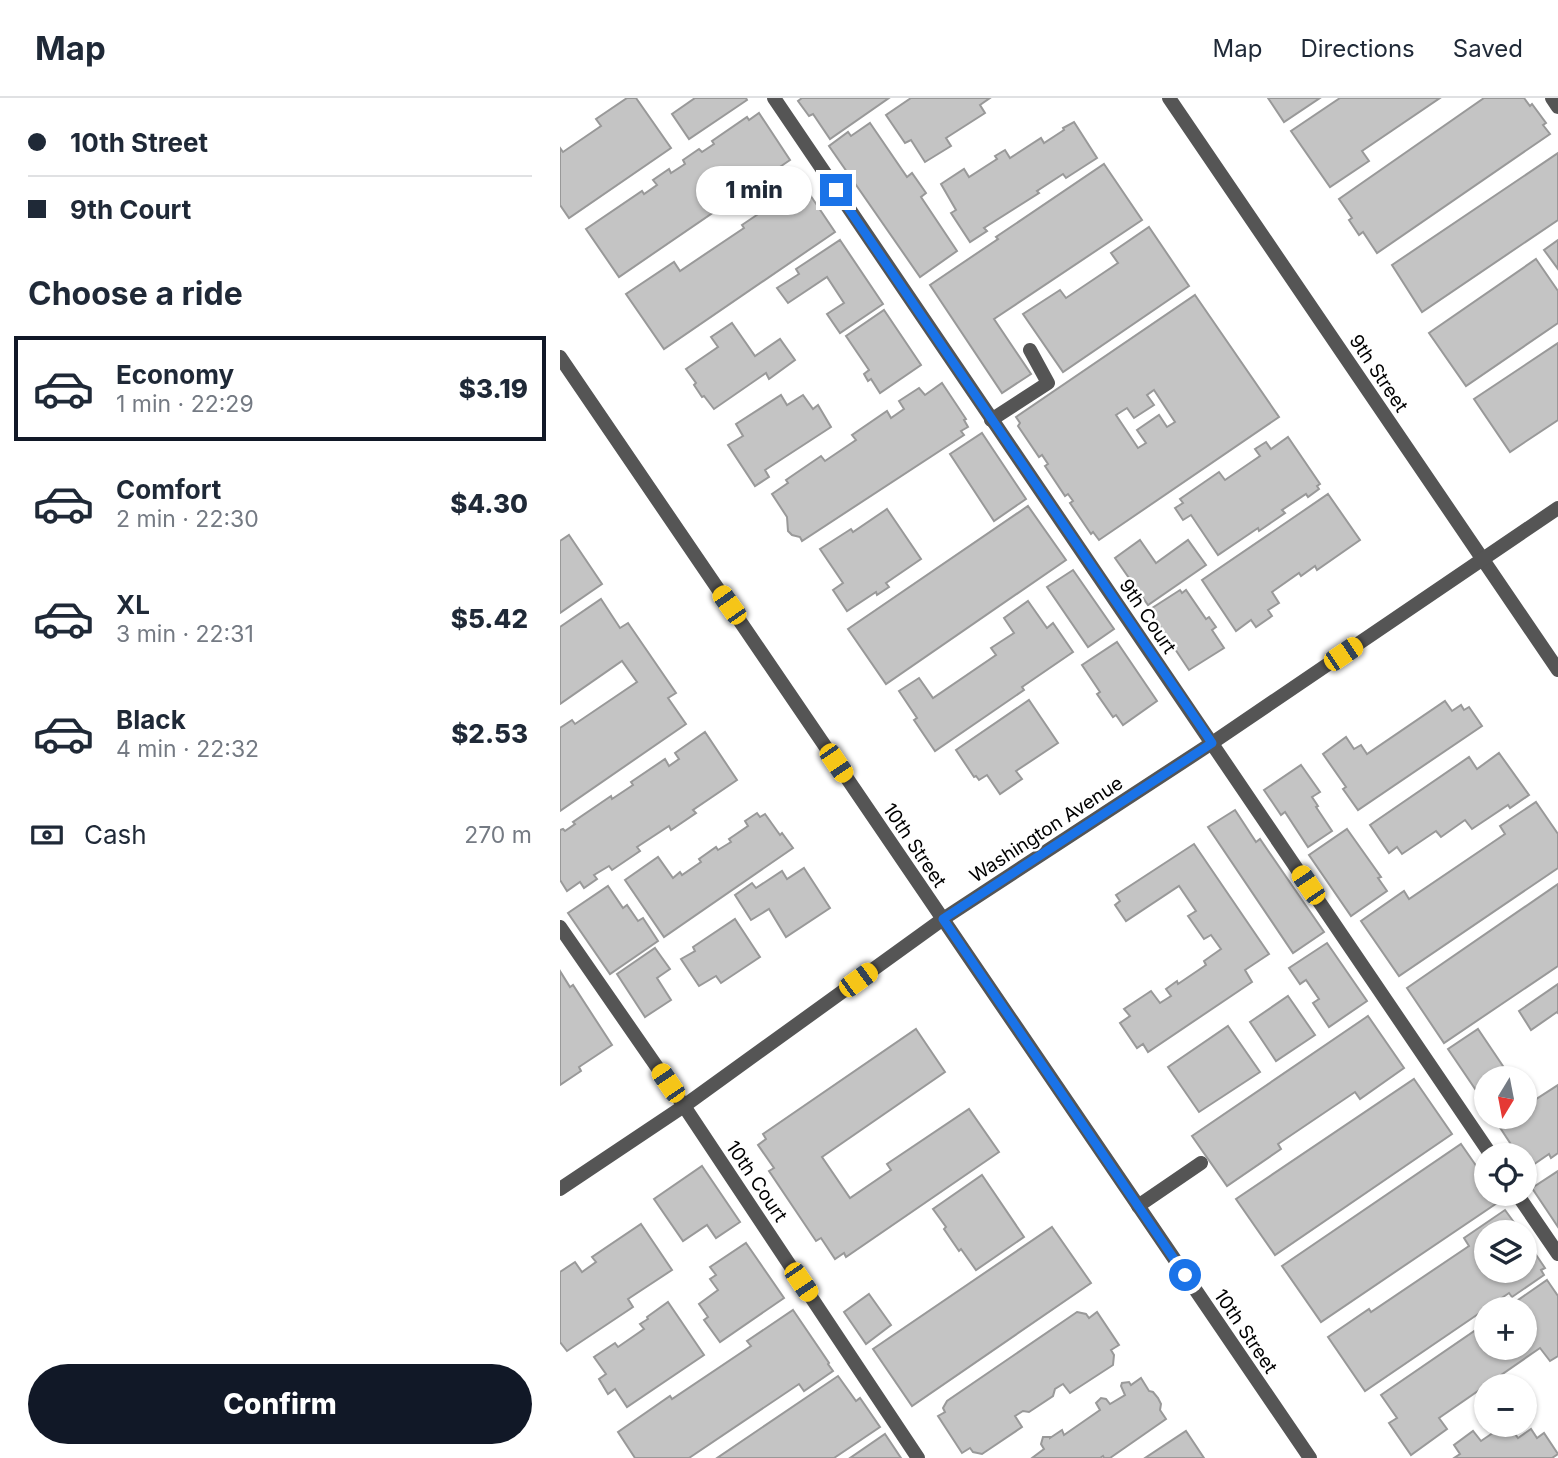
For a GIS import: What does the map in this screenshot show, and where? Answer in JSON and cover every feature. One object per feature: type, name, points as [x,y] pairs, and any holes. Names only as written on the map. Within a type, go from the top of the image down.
[{"type":"street","name":"9th Court","points":[[774,98],[1483,1143]]},
{"type":"street","name":"9th Street","points":[[1169,98],[1558,670]]},
{"type":"street","points":[[1552,98],[1558,107]]},
{"type":"street","points":[[991,420],[1048,383],[1030,350]]},
{"type":"street","name":"10th Street","points":[[560,357],[1310,1458]]},
{"type":"street","name":"Washington Avenue","points":[[560,1189],[684,1106],[943,919],[1212,743],[1558,508]]},
{"type":"street","name":"10th Court","points":[[560,927],[684,1106],[918,1458]]},
{"type":"street","points":[[1138,1206],[1201,1163]]},
{"type":"street","points":[[1525,1206],[1558,1254]]},
{"type":"building","points":[[627,98],[636,98],[671,148],[569,218],[560,205],[560,148],[563,152],[601,126],[596,119]]},
{"type":"building","points":[[695,98],[747,100],[689,139],[672,114]]},
{"type":"building","points":[[802,98],[889,98],[830,139],[813,114],[809,116],[798,101]]},
{"type":"building","points":[[911,98],[990,98],[980,105],[985,113],[946,138],[951,146],[925,162],[911,140],[905,143],[886,115]]},
{"type":"building","points":[[1268,98],[1320,98],[1284,122]]},
{"type":"building","points":[[1340,98],[1440,98],[1362,151],[1369,161],[1330,187],[1291,131]]},
{"type":"building","points":[[1484,98],[1524,98],[1546,123],[1543,125],[1550,134],[1377,253],[1363,232],[1359,235],[1349,220],[1352,218],[1339,199]]},
{"type":"building","points":[[759,113],[790,160],[619,277],[586,229],[642,191],[644,194],[657,185],[653,180],[669,169],[671,173],[685,164],[683,160],[699,149],[702,152],[714,144],[712,141],[747,117],[749,120]]},
{"type":"building","points":[[1074,122],[1097,158],[1066,178],[1063,174],[1037,191],[1039,193],[984,228],[987,231],[970,242],[951,213],[956,210],[941,184],[964,169],[969,177],[997,159],[995,156],[1005,150],[1010,158],[1041,138],[1044,143]]},
{"type":"building","points":[[870,123],[907,177],[912,173],[926,193],[921,197],[957,251],[920,277],[829,146],[848,132],[851,136]]},
{"type":"building","points":[[1558,153],[1558,220],[1422,312],[1392,265]]},
{"type":"building","points":[[1104,164],[1142,220],[994,319],[1031,374],[1002,393],[930,285]]},
{"type":"building","points":[[798,177],[835,232],[664,349],[626,294],[674,262],[680,271],[744,228],[742,225],[773,204],[768,198]]},
{"type":"building","points":[[1149,227],[1189,286],[1063,372],[1023,314],[1060,290],[1066,298],[1118,263],[1111,253]]},
{"type":"building","points":[[840,240],[883,304],[840,333],[827,314],[844,303],[827,277],[788,303],[777,288],[799,274],[796,269]]},
{"type":"building","points":[[1558,240],[1558,269],[1544,250]]},
{"type":"building","points":[[1536,259],[1558,291],[1558,323],[1466,386],[1429,333]]},
{"type":"building","points":[[1195,295],[1279,417],[1099,540],[1093,532],[1091,534],[1070,503],[1073,501],[1068,494],[1065,496],[1045,466],[1048,464],[1042,455],[1039,457],[1018,426],[1020,423],[1016,417]],"holes":[[[1154,390],[1175,422],[1167,427],[1159,415],[1137,430],[1146,443],[1138,448],[1116,415],[1127,408],[1134,418],[1154,405],[1147,395]]]},
{"type":"building","points":[[884,310],[921,365],[880,393],[871,379],[868,381],[864,374],[869,370],[846,336]]},
{"type":"building","points":[[732,323],[755,356],[780,339],[795,360],[769,379],[766,373],[714,409],[704,396],[702,397],[686,369],[718,347],[711,337]]},
{"type":"building","points":[[1558,343],[1558,420],[1510,452],[1474,399]]},
{"type":"building","points":[[942,383],[966,419],[964,420],[968,427],[961,431],[964,435],[802,541],[788,531],[787,517],[772,494],[788,483],[786,480],[821,456],[825,461],[856,440],[852,435],[887,411],[891,418],[904,409],[899,401],[919,388],[925,395]]},
{"type":"building","points":[[781,395],[787,405],[803,395],[813,409],[818,405],[831,427],[765,470],[769,477],[755,486],[728,445],[743,436],[736,424]]},
{"type":"building","points":[[982,433],[1026,499],[994,521],[950,454]]},
{"type":"building","points":[[1288,437],[1320,484],[1317,486],[1319,489],[1308,497],[1306,494],[1282,510],[1285,513],[1218,555],[1191,515],[1183,520],[1175,508],[1183,503],[1180,499],[1219,472],[1225,480],[1260,456],[1255,449],[1266,442],[1271,449]]},
{"type":"building","points":[[1328,494],[1360,540],[1317,570],[1315,566],[1301,576],[1299,573],[1272,592],[1279,603],[1268,610],[1272,616],[1256,627],[1251,620],[1236,631],[1202,580]]},
{"type":"building","points":[[1028,506],[1066,560],[886,684],[848,629]]},
{"type":"building","points":[[887,509],[921,559],[886,583],[889,587],[877,595],[876,592],[847,611],[833,590],[843,583],[820,549],[851,529],[853,532]]},
{"type":"building","points":[[569,535],[602,584],[560,613],[560,541]]},
{"type":"building","points":[[1140,540],[1156,563],[1188,540],[1206,565],[1148,605],[1115,558]]},
{"type":"building","points":[[1073,570],[1114,629],[1088,647],[1047,587]]},
{"type":"building","points":[[1180,590],[1182,593],[1186,590],[1206,619],[1209,617],[1216,627],[1212,630],[1224,648],[1189,670],[1149,610]]},
{"type":"building","points":[[601,599],[620,628],[628,623],[676,693],[668,698],[686,724],[560,811],[560,728],[572,720],[575,724],[637,682],[622,661],[560,704],[560,627]]},
{"type":"building","points":[[1028,601],[1047,628],[1053,623],[1073,652],[1022,687],[1024,690],[935,751],[899,691],[919,678],[933,698],[996,655],[991,648],[1014,633],[1004,618]]},
{"type":"building","points":[[1117,642],[1157,701],[1123,725],[1116,715],[1113,717],[1097,694],[1100,692],[1082,665]]},
{"type":"building","points":[[1029,700],[1058,743],[1016,771],[1022,779],[1000,794],[987,775],[979,780],[974,777],[956,750]]},
{"type":"building","points":[[1445,701],[1452,711],[1461,705],[1464,710],[1469,707],[1482,726],[1358,810],[1323,754],[1346,737],[1354,749],[1361,745],[1367,754]]},
{"type":"building","points":[[705,732],[737,780],[693,810],[696,813],[671,830],[669,826],[637,847],[640,851],[612,870],[609,866],[594,875],[597,879],[584,888],[580,882],[567,891],[560,880],[560,830],[565,831],[575,824],[573,822],[611,796],[612,799],[633,785],[631,782],[665,759],[669,766],[679,759],[675,753]]},
{"type":"building","points":[[1499,753],[1529,795],[1510,808],[1508,805],[1472,829],[1465,820],[1441,837],[1436,831],[1402,854],[1397,847],[1389,853],[1370,825],[1469,757],[1477,769]]},
{"type":"building","points":[[1301,765],[1320,792],[1312,797],[1332,831],[1308,847],[1285,812],[1281,815],[1264,790]]},
{"type":"building","points":[[1536,802],[1558,834],[1558,868],[1399,976],[1361,921],[1404,891],[1409,899],[1505,834],[1500,826]]},
{"type":"building","points":[[1235,810],[1256,842],[1260,839],[1324,932],[1293,953],[1208,827]]},
{"type":"building","points":[[757,813],[760,817],[765,814],[793,848],[664,937],[625,880],[658,857],[673,878],[680,872],[682,875],[716,847],[718,850],[731,842],[729,839],[748,826],[745,821]]},
{"type":"building","points":[[1347,829],[1381,877],[1378,878],[1387,891],[1351,916],[1309,855]]},
{"type":"building","points":[[1194,844],[1269,954],[1245,970],[1252,982],[1148,1052],[1143,1044],[1137,1048],[1120,1023],[1130,1016],[1124,1009],[1151,991],[1160,1003],[1171,996],[1166,989],[1206,965],[1204,961],[1221,949],[1211,935],[1204,939],[1188,916],[1196,911],[1179,886],[1126,921],[1115,905],[1120,901],[1116,895]]},
{"type":"building","points":[[804,868],[830,908],[786,937],[769,909],[751,920],[735,895],[752,883],[756,888],[782,871],[787,879]]},
{"type":"building","points":[[1558,884],[1558,966],[1444,1043],[1407,988]]},
{"type":"building","points":[[608,886],[623,908],[627,905],[638,921],[643,918],[658,941],[610,974],[568,913]]},
{"type":"building","points":[[735,919],[760,957],[721,983],[716,976],[699,986],[681,959],[695,951],[693,947]]},
{"type":"building","points":[[1327,943],[1367,1001],[1329,1027],[1313,1003],[1319,999],[1306,980],[1300,984],[1289,968]]},
{"type":"building","points":[[655,948],[670,969],[657,978],[671,1000],[645,1017],[617,974]]},
{"type":"building","points":[[560,971],[570,987],[573,985],[612,1045],[579,1067],[581,1071],[560,1085]]},
{"type":"building","points":[[1558,984],[1558,1013],[1531,1030],[1519,1011]]},
{"type":"building","points":[[1288,996],[1315,1035],[1276,1061],[1250,1022]]},
{"type":"building","points":[[1368,1016],[1404,1068],[1360,1099],[1355,1092],[1278,1144],[1281,1149],[1227,1186],[1192,1136]]},
{"type":"building","points":[[1228,1026],[1260,1072],[1199,1112],[1168,1067]]},
{"type":"building","points":[[916,1029],[945,1072],[822,1157],[850,1198],[891,1170],[887,1164],[969,1109],[999,1152],[846,1257],[844,1253],[835,1259],[821,1238],[816,1241],[769,1171],[774,1168],[758,1145],[766,1139],[763,1134]]},
{"type":"building","points":[[1478,1029],[1503,1066],[1474,1066],[1474,1087],[1448,1049]]},
{"type":"building","points":[[1414,1079],[1452,1134],[1275,1255],[1236,1199]]},
{"type":"building","points":[[1558,1085],[1558,1153],[1551,1158],[1549,1154],[1537,1162],[1537,1143],[1510,1143],[1501,1129],[1537,1129],[1537,1099]]},
{"type":"building","points":[[1461,1144],[1474,1163],[1474,1206],[1493,1206],[1321,1322],[1282,1266]]},
{"type":"building","points":[[702,1166],[740,1222],[716,1238],[707,1225],[683,1241],[654,1199]]},
{"type":"building","points":[[1558,1171],[1558,1227],[1537,1196],[1537,1185]]},
{"type":"building","points":[[982,1175],[1024,1237],[976,1270],[961,1249],[959,1251],[933,1209]]},
{"type":"building","points":[[1505,1210],[1512,1220],[1490,1220]]},
{"type":"building","points":[[641,1224],[672,1270],[628,1299],[633,1307],[567,1351],[560,1342],[560,1272],[575,1262],[582,1272],[596,1262],[592,1257]]},
{"type":"building","points":[[1052,1227],[1091,1283],[912,1406],[873,1349]]},
{"type":"building","points":[[1474,1231],[1474,1283],[1532,1283],[1512,1297],[1509,1293],[1503,1297],[1474,1297],[1474,1317],[1365,1391],[1328,1337],[1369,1309],[1371,1312],[1469,1246],[1464,1238]]},
{"type":"building","points":[[746,1243],[784,1298],[720,1342],[704,1320],[708,1317],[699,1304],[718,1290],[710,1279],[716,1275],[710,1267]]},
{"type":"building","points":[[1537,1256],[1545,1268],[1541,1270],[1544,1275],[1537,1280]]},
{"type":"building","points":[[1547,1280],[1558,1296],[1558,1356],[1550,1361],[1540,1348],[1537,1350],[1537,1297],[1522,1297]]},
{"type":"building","points":[[869,1294],[891,1325],[866,1344],[844,1312]]},
{"type":"building","points":[[668,1302],[704,1355],[627,1407],[615,1389],[608,1394],[599,1379],[606,1374],[594,1357],[615,1343],[618,1347],[644,1329],[640,1324]]},
{"type":"building","points":[[793,1310],[833,1371],[804,1391],[799,1384],[689,1458],[635,1458],[618,1432],[751,1346],[747,1341]]},
{"type":"building","points":[[1077,1312],[1086,1314],[1089,1318],[1097,1312],[1119,1345],[1111,1350],[1114,1355],[1113,1365],[1070,1393],[1063,1384],[1055,1389],[1053,1396],[1029,1412],[1023,1411],[1015,1416],[1022,1427],[982,1454],[973,1452],[970,1448],[962,1453],[938,1416],[945,1412],[943,1408],[947,1401]]},
{"type":"building","points":[[1474,1331],[1474,1360],[1523,1360],[1502,1374],[1474,1374],[1474,1394],[1439,1418],[1447,1429],[1411,1455],[1389,1423],[1397,1418],[1381,1395]]},
{"type":"building","points":[[838,1376],[856,1401],[860,1398],[880,1427],[834,1458],[717,1458]]},
{"type":"building","points":[[1141,1378],[1149,1391],[1158,1398],[1160,1410],[1166,1419],[1110,1458],[1032,1458],[1044,1449],[1041,1444],[1043,1437],[1050,1438],[1062,1430],[1064,1435],[1100,1410],[1096,1403],[1101,1398],[1110,1404],[1125,1395],[1122,1383],[1129,1382],[1131,1385]]},
{"type":"building","points":[[1186,1431],[1204,1458],[1145,1458]]},
{"type":"building","points":[[1473,1431],[1474,1437],[1481,1441],[1487,1437],[1537,1438],[1544,1433],[1558,1454],[1552,1458],[1454,1458],[1460,1454],[1454,1445]]},
{"type":"building","points":[[885,1434],[901,1458],[850,1458]]},
{"type":"route","points":[[836,190],[1212,743],[943,919],[1185,1275]]}]
